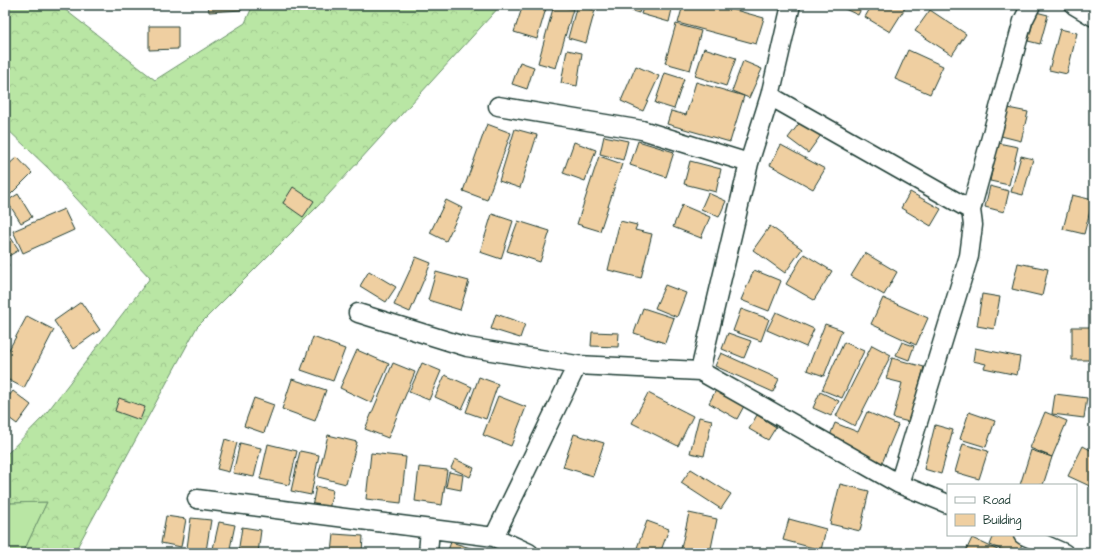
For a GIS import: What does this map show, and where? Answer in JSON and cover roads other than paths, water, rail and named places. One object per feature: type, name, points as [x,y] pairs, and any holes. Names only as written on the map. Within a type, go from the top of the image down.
[{"type":"street","points":[[700,371],[749,163],[770,96],[791,5]]},
{"type":"street","points":[[899,484],[969,256],[973,225],[971,210],[1023,21],[1031,5]]},
{"type":"street","points":[[1074,5],[1094,17]]},
{"type":"street","points":[[770,96],[971,210]]},
{"type":"street","points":[[498,106],[642,130],[749,163]]},
{"type":"street","points":[[358,313],[466,346],[577,365],[700,371],[899,484],[947,504]]},
{"type":"street","points":[[494,536],[577,365]]},
{"type":"street","points":[[197,499],[494,536],[529,553]]},
{"type":"street","points":[[428,553],[430,529]]},
{"type":"street","points":[[1025,536],[1064,553]]}]
